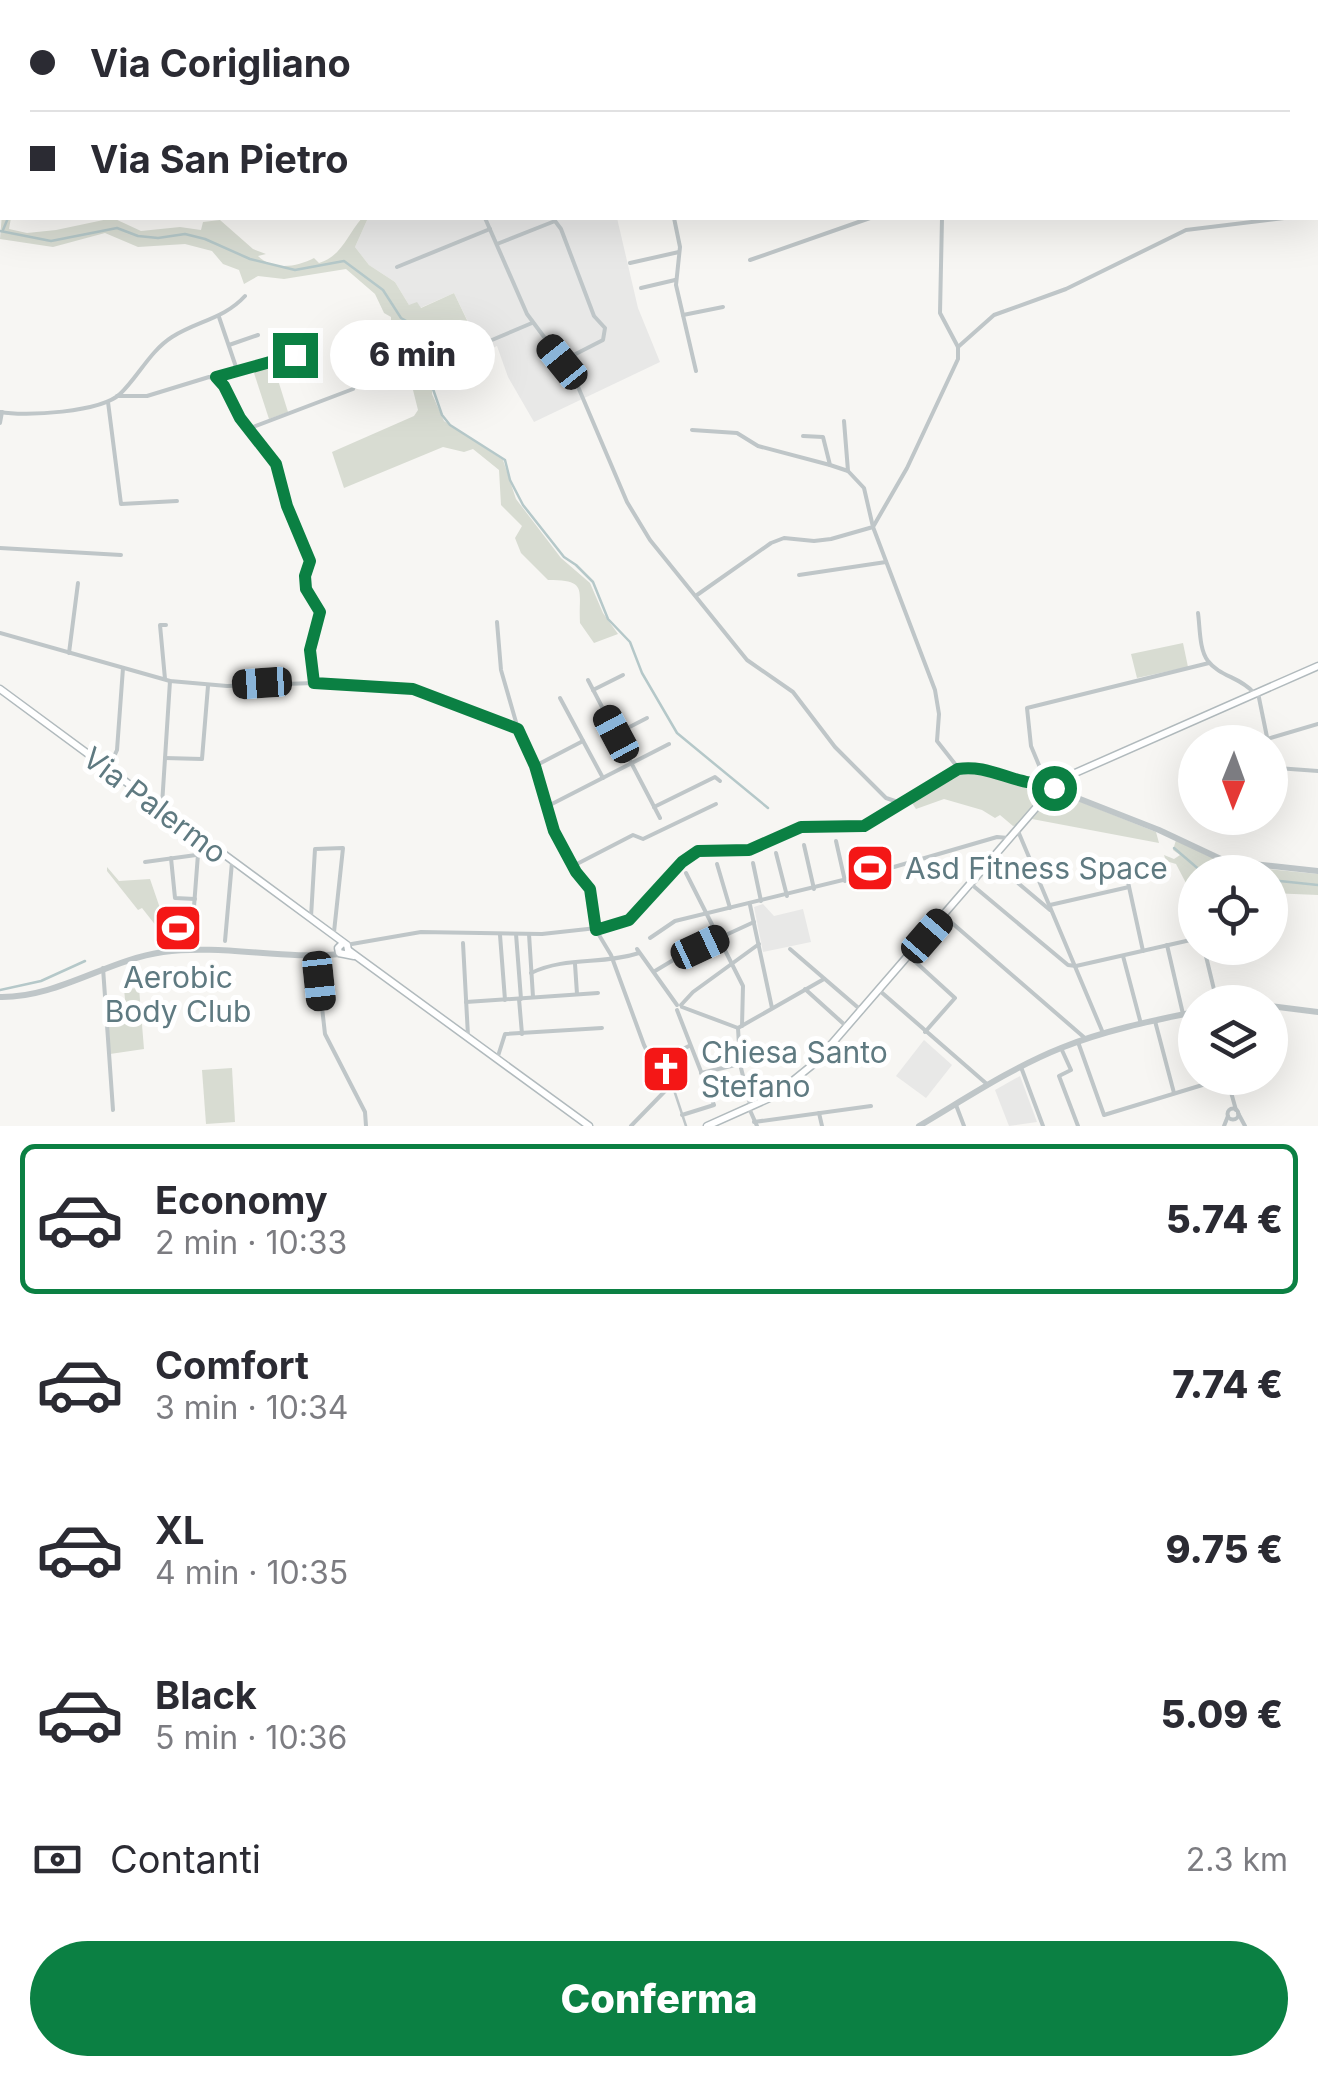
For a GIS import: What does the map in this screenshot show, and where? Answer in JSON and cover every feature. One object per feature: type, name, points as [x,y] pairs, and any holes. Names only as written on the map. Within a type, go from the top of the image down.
[{"type":"main road","points":[[707,1126],[792,1084],[848,1027],[1066,776],[1318,666]]},
{"type":"main road","name":"Via Palermo","points":[[0,689],[589,1126]]},
{"type":"street","points":[[487,220],[532,323],[576,382],[642,528],[748,660],[799,698],[835,747],[886,798],[895,800]]},
{"type":"street","points":[[674,220],[680,252],[676,280],[696,372]]},
{"type":"street","points":[[750,260],[864,220]]},
{"type":"street","points":[[695,597],[771,543],[784,538],[814,541],[873,527],[955,368],[958,347],[940,314],[942,220]]},
{"type":"street","points":[[958,347],[994,315],[1066,289],[1186,230],[1268,220]]},
{"type":"street","points":[[497,244],[551,221],[561,228],[605,335],[600,343],[562,362]]},
{"type":"street","points":[[398,267],[490,229]]},
{"type":"street","points":[[630,263],[680,252]]},
{"type":"street","points":[[641,288],[676,280]]},
{"type":"street","points":[[0,422],[1,412],[28,414],[108,402],[163,343],[188,328],[220,317],[245,296]]},
{"type":"street","points":[[683,315],[723,307]]},
{"type":"street","points":[[220,317],[236,367]]},
{"type":"street","points":[[450,346],[453,341],[473,348],[532,323]]},
{"type":"street","points":[[229,345],[258,335]]},
{"type":"street","points":[[248,429],[353,389],[360,372],[351,337]]},
{"type":"street","points":[[117,396],[146,396],[315,349]]},
{"type":"street","points":[[216,377],[248,429],[276,464],[287,506],[309,555],[306,589],[320,612],[310,650],[314,683]]},
{"type":"street","points":[[108,402],[121,504],[176,502]]},
{"type":"street","points":[[844,421],[848,471]]},
{"type":"street","points":[[692,430],[736,433],[770,450],[848,471],[864,488],[873,527],[936,690],[937,742],[958,769]]},
{"type":"street","points":[[803,436],[823,437],[830,465]]},
{"type":"street","points":[[0,548],[121,555]]},
{"type":"street","points":[[799,575],[886,562]]},
{"type":"street","points":[[69,653],[78,583]]},
{"type":"street","points":[[1198,613],[1204,655],[1209,663],[1256,692],[1263,725]]},
{"type":"street","points":[[497,622],[500,666],[554,831],[590,889],[596,930],[666,1090],[631,1126]]},
{"type":"street","points":[[162,810],[168,680],[160,626],[166,625]]},
{"type":"street","points":[[0,632],[168,680],[413,689],[518,729]]},
{"type":"street","points":[[1056,787],[1030,743],[1026,708],[1209,663]]},
{"type":"street","points":[[108,770],[117,750],[123,668]]},
{"type":"street","points":[[593,690],[623,674]]},
{"type":"street","points":[[588,680],[660,818]]},
{"type":"street","points":[[165,758],[202,759],[208,684]]},
{"type":"street","points":[[560,698],[602,778]]},
{"type":"street","points":[[616,734],[646,718]]},
{"type":"street","points":[[1288,734],[1318,724]]},
{"type":"street","points":[[535,766],[583,741]]},
{"type":"street","points":[[546,807],[669,744]]},
{"type":"street","points":[[0,998],[49,989],[103,968],[176,951],[316,954],[421,932],[528,934],[596,930],[629,920],[682,862],[698,851],[749,850],[801,827],[864,826],[958,769],[974,766],[1056,787],[1225,861],[1318,871]]},
{"type":"street","points":[[1288,769],[1318,771]]},
{"type":"street","points":[[654,807],[715,777],[720,780]]},
{"type":"street","points":[[886,798],[886,811]]},
{"type":"street","points":[[573,866],[632,835],[643,839],[716,804]]},
{"type":"street","points":[[1018,829],[1103,1033]]},
{"type":"street","points":[[650,938],[675,921],[845,881],[997,837],[1012,838]]},
{"type":"street","points":[[836,841],[845,881]]},
{"type":"street","points":[[804,845],[814,889]]},
{"type":"street","points":[[310,921],[315,849],[343,848],[334,937]]},
{"type":"street","points":[[145,862],[218,852]]},
{"type":"street","points":[[776,853],[786,896]]},
{"type":"street","points":[[191,946],[198,854]]},
{"type":"street","points":[[171,858],[175,898],[195,899]]},
{"type":"street","points":[[992,861],[1054,913]]},
{"type":"street","points":[[226,941],[232,862]]},
{"type":"street","points":[[717,864],[730,908]]},
{"type":"street","points":[[752,864],[761,902]]},
{"type":"street","points":[[686,874],[743,986],[740,1064],[756,1124],[871,1106]]},
{"type":"street","points":[[1126,874],[1143,951]]},
{"type":"street","points":[[972,884],[1068,965],[1178,943]]},
{"type":"street","points":[[1050,906],[1128,887]]},
{"type":"street","points":[[750,904],[772,1008]]},
{"type":"street","points":[[944,916],[1082,1040],[1104,1116],[1178,1092]]},
{"type":"street","points":[[655,972],[754,922]]},
{"type":"street","points":[[500,934],[505,1000]]},
{"type":"street","points":[[516,934],[522,1034]]},
{"type":"street","points":[[528,934],[533,998]]},
{"type":"street","points":[[346,949],[366,942]]},
{"type":"street","points":[[463,944],[468,1036]]},
{"type":"street","points":[[679,1007],[759,944]]},
{"type":"street","points":[[1168,946],[1178,991]]},
{"type":"street","points":[[790,948],[862,1011]]},
{"type":"street","points":[[531,973],[553,963],[612,960],[638,951],[679,1007],[689,1046],[714,1106],[682,1116]]},
{"type":"street","points":[[316,954],[325,1034],[366,1112],[366,1126]]},
{"type":"street","points":[[910,956],[955,998],[925,1032]]},
{"type":"street","points":[[1124,956],[1141,1024]]},
{"type":"street","points":[[575,961],[577,994]]},
{"type":"street","points":[[103,968],[112,1110]]},
{"type":"street","points":[[679,1007],[740,1027],[824,978]]},
{"type":"street","points":[[805,989],[848,1027]]},
{"type":"street","points":[[880,991],[988,1085]]},
{"type":"street","points":[[466,1002],[598,993]]},
{"type":"street","points":[[1288,1008],[1318,1012]]},
{"type":"street","points":[[918,1126],[1060,1048],[1178,1015]]},
{"type":"street","points":[[1156,1021],[1174,1093]]},
{"type":"street","points":[[497,1058],[506,1034],[602,1028]]},
{"type":"street","points":[[654,1063],[689,1046]]},
{"type":"street","points":[[1060,1048],[1071,1070],[1058,1076],[1078,1126]]},
{"type":"street","points":[[701,1073],[740,1064]]},
{"type":"street","points":[[1021,1067],[1043,1126]]},
{"type":"street","points":[[673,1087],[686,1126]]},
{"type":"street","points":[[1225,1126],[1233,1114],[1234,1095]]},
{"type":"street","points":[[956,1104],[964,1126]]},
{"type":"street","points":[[819,1113],[822,1126]]},
{"type":"street","points":[[1233,1114],[1244,1126]]},
{"type":"shaded area","points":[[2,220],[11,220],[9,229],[27,233],[104,220],[117,220],[141,231],[180,227],[201,230],[203,222],[220,220],[253,249],[266,254],[258,256],[264,261],[285,266],[314,258],[319,263],[327,260],[361,220],[367,220],[355,247],[369,265],[395,282],[409,305],[417,302],[421,308],[454,293],[477,341],[468,345],[451,336],[445,341],[445,348],[435,347],[432,394],[444,421],[503,460],[516,499],[561,558],[590,583],[603,613],[618,634],[594,643],[580,623],[576,585],[548,580],[521,553],[515,538],[522,526],[501,505],[499,470],[473,449],[464,452],[443,447],[344,488],[332,452],[414,416],[418,410],[411,355],[430,346],[410,332],[405,336],[391,326],[391,317],[384,313],[375,294],[346,269],[284,279],[258,276],[244,284],[239,270],[223,264],[212,251],[185,244],[138,247],[105,233],[53,247],[0,239]]},
{"type":"shaded area","points":[[367,220],[617,220],[638,308],[660,362],[534,422],[508,377],[497,346],[483,352],[454,293],[420,308],[409,305],[395,282],[369,265],[355,247]]},
{"type":"shaded area","points":[[273,364],[288,412],[269,419],[253,370]]},
{"type":"shaded area","points":[[1183,643],[1188,667],[1137,678],[1131,654]]},
{"type":"shaded area","points":[[965,771],[1049,790],[1019,825],[1013,826],[1000,815],[995,818],[944,799],[916,809],[910,800]]},
{"type":"shaded area","points":[[1056,792],[1156,832],[1159,843],[1032,819]]},
{"type":"shaded area","points":[[1176,840],[1207,855],[1180,855],[1173,850]]},
{"type":"shaded area","points":[[1164,855],[1174,859],[1178,856],[1178,868],[1166,861]]},
{"type":"shaded area","points":[[107,867],[119,881],[150,879],[162,914],[191,916],[189,942],[168,941],[142,908],[138,910]]},
{"type":"shaded area","points":[[1288,871],[1318,874],[1318,895],[1288,894]]},
{"type":"shaded area","points":[[763,904],[774,916],[803,909],[811,942],[763,952],[754,907]]},
{"type":"shaded area","points":[[139,988],[144,1049],[110,1054],[108,1008],[126,1009],[124,989]]},
{"type":"shaded area","points":[[924,1040],[952,1065],[926,1098],[896,1076]]},
{"type":"shaded area","points":[[232,1068],[235,1122],[206,1124],[202,1070]]},
{"type":"shaded area","points":[[1020,1076],[1037,1122],[1009,1126],[995,1090]]},
{"type":"waterway","points":[[3,230],[7,220]]},
{"type":"waterway","points":[[0,231],[51,241],[117,228],[158,238],[185,234],[250,259],[295,270],[344,261],[383,290],[401,318],[429,334],[436,343],[433,389],[442,415],[450,425],[505,460],[523,505],[564,557],[593,582],[608,619],[630,642],[642,673],[677,733],[768,808]]},
{"type":"waterway","points":[[1174,848],[1182,855]]},
{"type":"waterway","points":[[1288,882],[1318,885]]},
{"type":"waterway","points":[[0,990],[41,981],[85,961]]},
{"type":"place","name":"Asd Fitness Space","points":[[870,868]]},
{"type":"place","name":"Aerobic Body Club","points":[[178,928]]},
{"type":"place","name":"Chiesa Santo Stefano","points":[[666,1069]]},
{"type":"route","points":[[295,355],[216,377],[254,438],[274,459],[287,506],[309,555],[306,589],[320,612],[310,650],[314,683],[413,689],[518,729],[535,766],[554,831],[590,889],[596,930],[629,920],[691,854],[749,850],[801,827],[864,826],[958,769],[974,766],[1026,782],[1054,782],[1054,788]]}]
